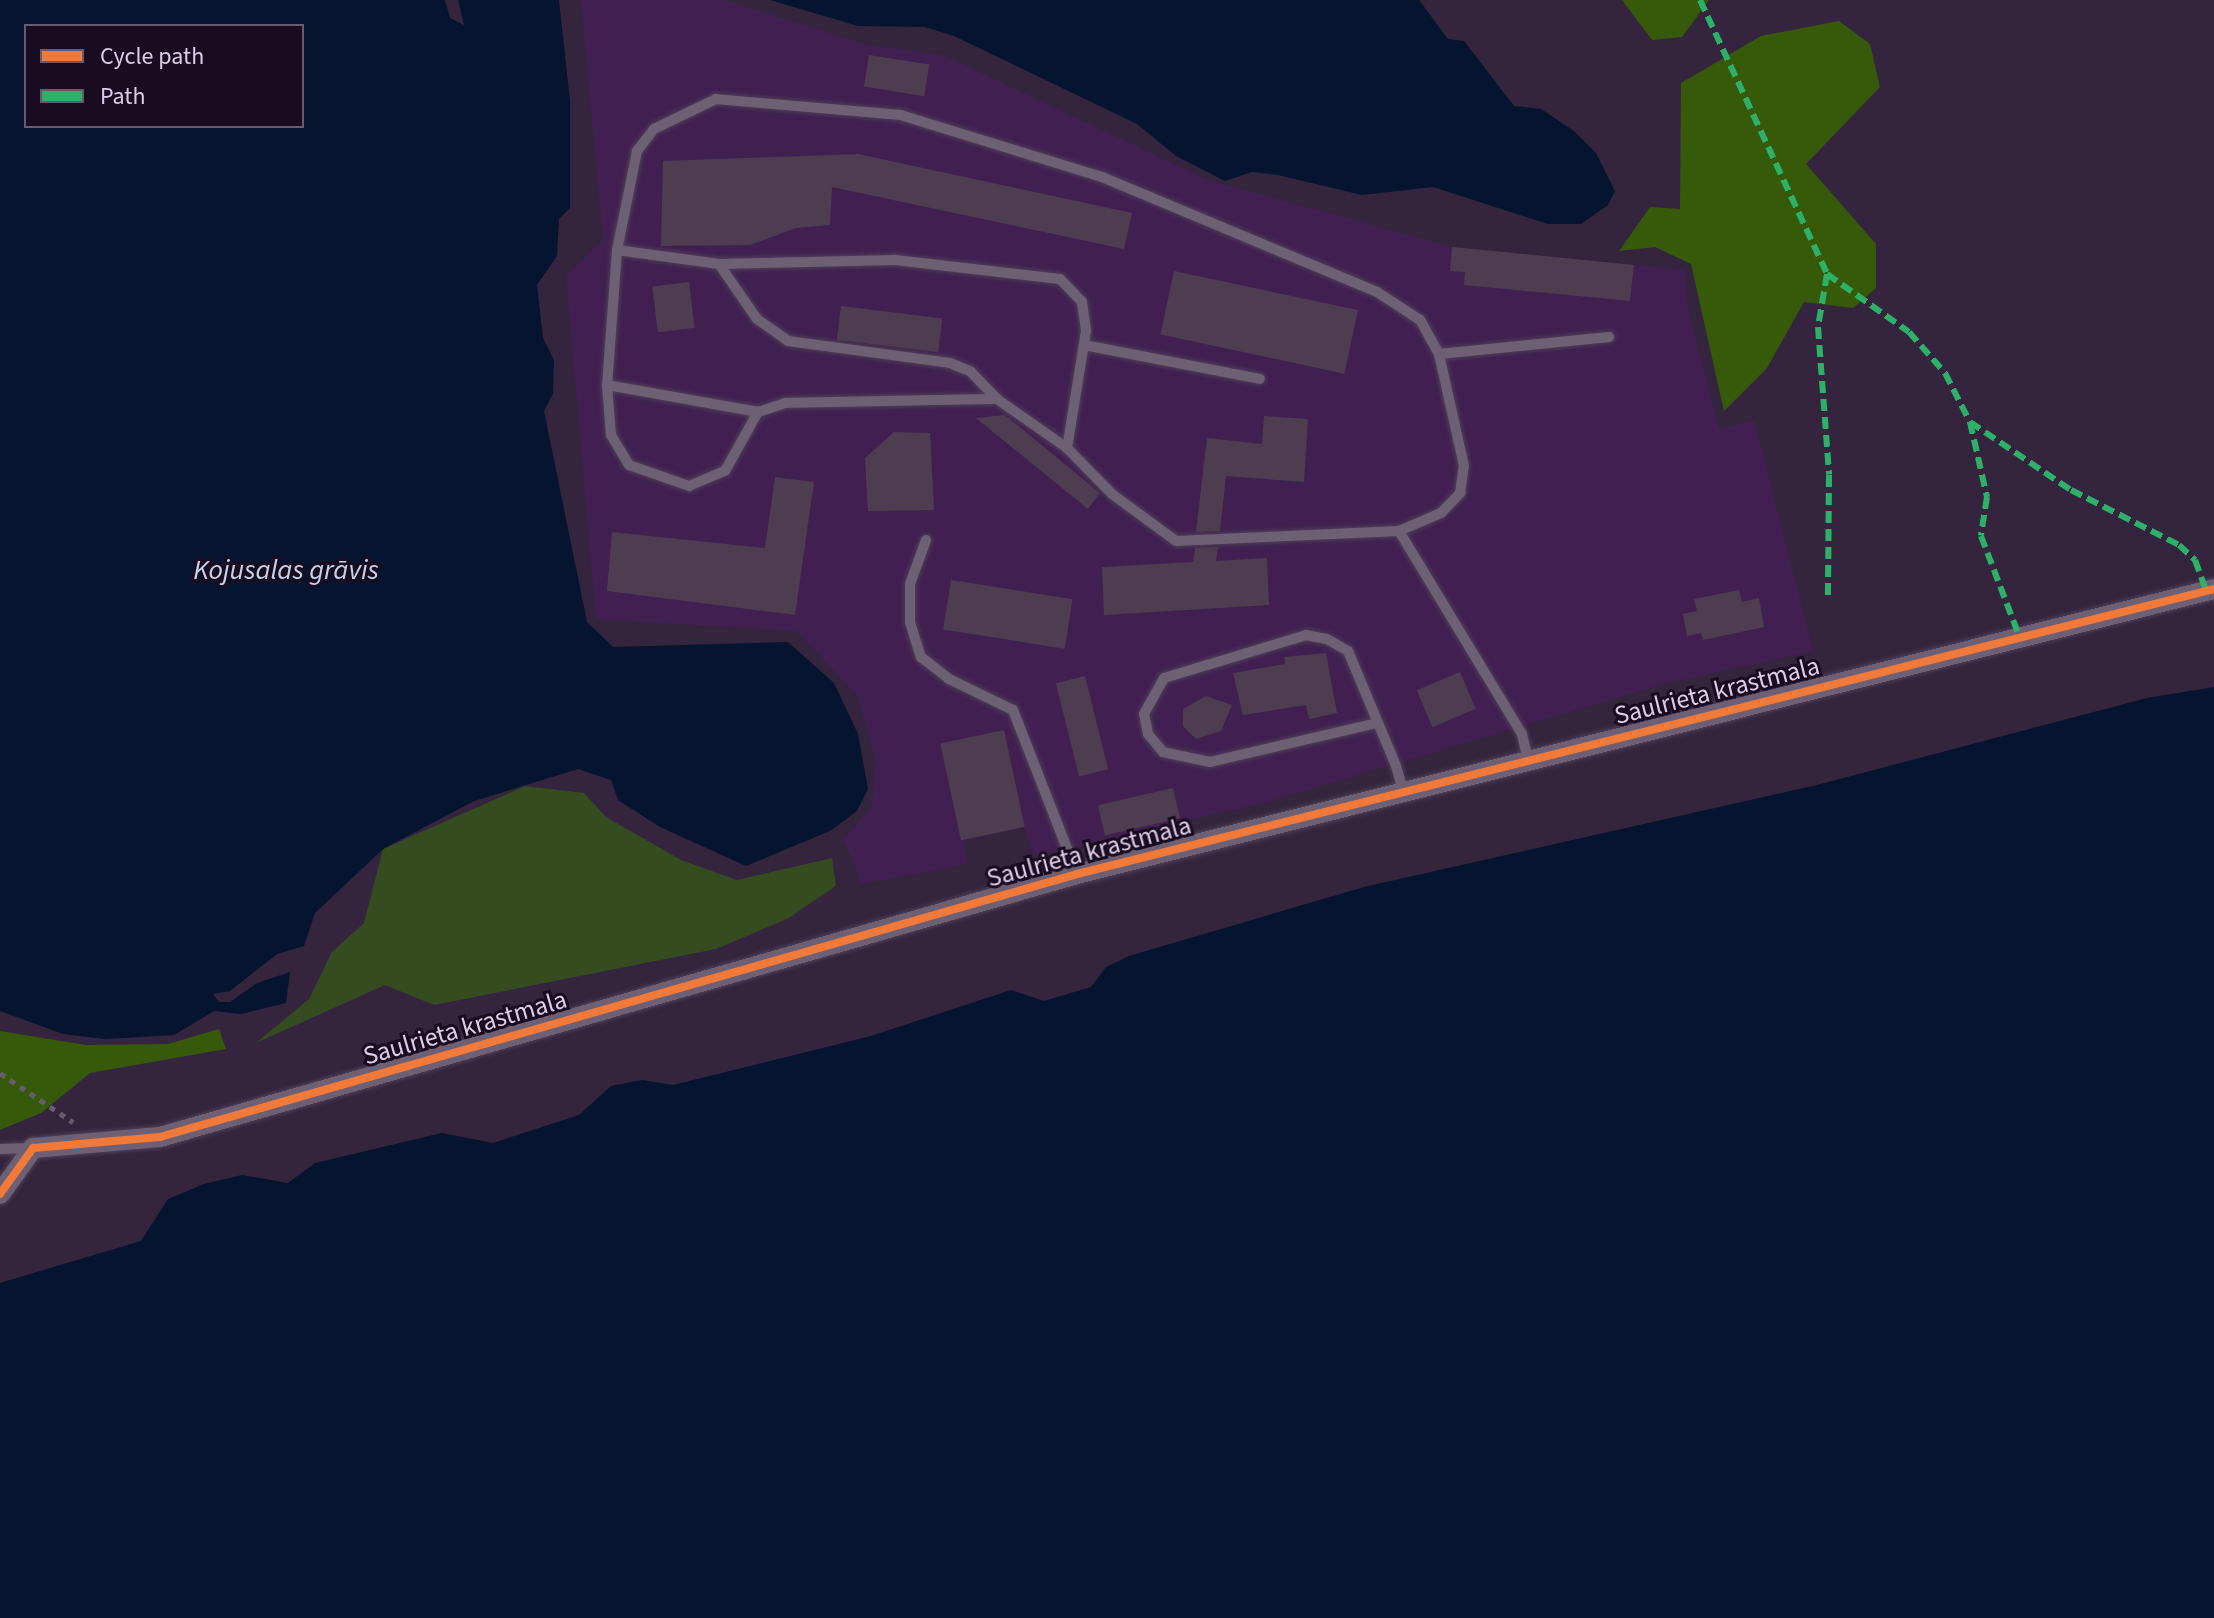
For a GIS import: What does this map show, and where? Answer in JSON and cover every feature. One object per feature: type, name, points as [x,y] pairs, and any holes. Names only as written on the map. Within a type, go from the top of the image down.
[{"type":"street","name":"Saulrieta krastmala","points":[[33,1148],[176,1132],[1077,874],[2214,589]]},
{"type":"street","points":[[0,1194],[33,1148]]},
{"type":"lane","points":[[719,264],[757,319],[788,341],[950,363],[970,371],[997,399],[1067,448],[1112,494],[1176,541],[1399,531],[1441,513],[1460,493],[1464,466],[1439,354],[1420,320],[1377,292],[1102,177],[901,115],[716,99],[654,129],[637,151],[617,250],[607,385],[611,435],[629,465],[689,486],[725,471],[758,412]]},
{"type":"lane","points":[[617,250],[719,264],[895,260],[1060,279],[1082,302],[1084,345],[1067,448]]},
{"type":"lane","points":[[1439,354],[1609,337]]},
{"type":"lane","points":[[1084,345],[1260,379]]},
{"type":"lane","points":[[607,385],[758,412],[825,399],[997,399]]},
{"type":"lane","points":[[1399,531],[1522,734],[1528,759]]},
{"type":"lane","points":[[926,540],[910,584],[910,622],[921,657],[949,679],[1013,710],[1077,874]]},
{"type":"lane","points":[[1377,723],[1210,762],[1163,752],[1148,734],[1144,714],[1164,678],[1306,635],[1348,651],[1377,723],[1403,790]]},
{"type":"lane","points":[[0,1149],[33,1148]]},
{"type":"path","points":[[0,1073],[100,1142]]},
{"type":"shaded area","points":[[581,0],[724,0],[868,45],[943,55],[1208,180],[1452,247],[1685,270],[1687,306],[1719,429],[1754,420],[1813,651],[1663,684],[1267,802],[1034,856],[1024,827],[964,841],[967,864],[862,884],[844,840],[872,806],[876,761],[857,695],[797,631],[596,619],[566,275],[603,240]]},
{"type":"green space","points":[[1622,0],[1709,0],[1682,37],[1652,40]]},
{"type":"green space","points":[[1839,21],[1870,44],[1880,87],[1806,164],[1876,244],[1876,288],[1853,308],[1804,302],[1767,368],[1724,411],[1691,264],[1655,247],[1619,251],[1650,207],[1680,209],[1681,83],[1761,36]]},
{"type":"green space","points":[[525,786],[584,793],[606,817],[681,860],[737,880],[832,858],[836,886],[787,919],[716,949],[434,1005],[385,985],[256,1043],[309,999],[332,952],[364,923],[383,849]]},
{"type":"green space","points":[[219,1029],[226,1049],[90,1073],[41,1113],[0,1130],[0,1031],[86,1045],[168,1044]]},
{"type":"water","name":"Kojusalas grāvis","points":[[0,0],[445,0],[450,18],[464,25],[458,0],[559,0],[570,101],[570,208],[559,219],[557,256],[537,285],[543,338],[554,360],[553,394],[544,411],[587,622],[613,647],[788,642],[834,683],[858,734],[868,789],[857,811],[830,831],[746,866],[660,827],[618,800],[611,780],[578,769],[474,801],[383,849],[315,913],[304,946],[277,954],[230,991],[213,994],[219,1002],[230,1002],[257,983],[290,972],[286,1003],[241,1014],[214,1011],[174,1035],[105,1039],[63,1034],[0,1011]]},
{"type":"water","points":[[770,0],[1419,0],[1448,39],[1464,41],[1514,106],[1541,109],[1574,131],[1596,153],[1615,191],[1608,205],[1581,224],[1548,224],[1433,187],[1362,195],[1252,172],[1225,181],[1176,156],[1137,124],[954,36],[925,27],[858,26]]},
{"type":"water","points":[[2214,687],[2214,1618],[0,1618],[0,1283],[141,1241],[168,1199],[204,1184],[242,1175],[288,1183],[315,1163],[442,1133],[493,1143],[579,1115],[611,1086],[642,1080],[673,1085],[871,1036],[1011,990],[1044,1001],[1091,987],[1106,967],[1129,956],[1364,887],[1817,785],[2147,698]]},
{"type":"building","points":[[869,55],[929,65],[924,96],[864,87]]},
{"type":"building","points":[[858,154],[1132,213],[1124,249],[832,187],[830,225],[796,228],[750,245],[661,246],[663,161]]},
{"type":"building","points":[[1452,247],[1634,265],[1630,301],[1464,285],[1465,272],[1450,271]]},
{"type":"building","points":[[1174,271],[1358,310],[1344,374],[1160,335]]},
{"type":"building","points":[[689,282],[695,328],[658,332],[652,287]]},
{"type":"building","points":[[841,306],[942,318],[938,352],[837,340]]},
{"type":"building","points":[[1005,415],[1100,493],[1088,509],[976,418]]},
{"type":"building","points":[[1264,416],[1308,419],[1304,482],[1226,476],[1220,531],[1196,532],[1207,438],[1262,444]]},
{"type":"building","points":[[894,432],[930,433],[934,510],[868,511],[865,458]]},
{"type":"building","points":[[775,477],[814,482],[795,615],[607,591],[612,532],[765,548]]},
{"type":"building","points":[[1218,547],[1216,561],[1267,558],[1269,605],[1104,615],[1102,567],[1193,562],[1195,548]]},
{"type":"building","points":[[951,580],[1072,599],[1065,649],[943,629]]},
{"type":"building","points":[[1739,590],[1742,602],[1759,598],[1764,627],[1703,640],[1701,633],[1687,636],[1683,614],[1697,611],[1694,599]]},
{"type":"building","points":[[1326,653],[1337,713],[1309,719],[1306,705],[1243,715],[1233,673],[1285,664],[1284,657]]},
{"type":"building","points":[[1460,672],[1476,709],[1432,727],[1417,690]]},
{"type":"building","points":[[1085,676],[1108,769],[1079,776],[1056,683]]},
{"type":"building","points":[[1206,696],[1232,705],[1221,731],[1196,739],[1183,726],[1183,709]]},
{"type":"building","points":[[1004,730],[1025,827],[961,840],[940,744]]},
{"type":"building","points":[[1173,788],[1180,818],[1105,836],[1098,805]]},
{"type":"marked path","points":[[1700,0],[1827,274],[1909,332],[1945,373],[1970,422],[1987,497],[1981,536],[2020,638]]},
{"type":"marked path","points":[[1827,274],[1818,327],[1829,475],[1828,597]]},
{"type":"marked path","points":[[1970,422],[2071,490],[2179,545],[2195,560],[2206,591]]},
{"type":"cycle path","points":[[0,1194],[33,1148],[160,1137],[1077,874],[2214,589]]}]
